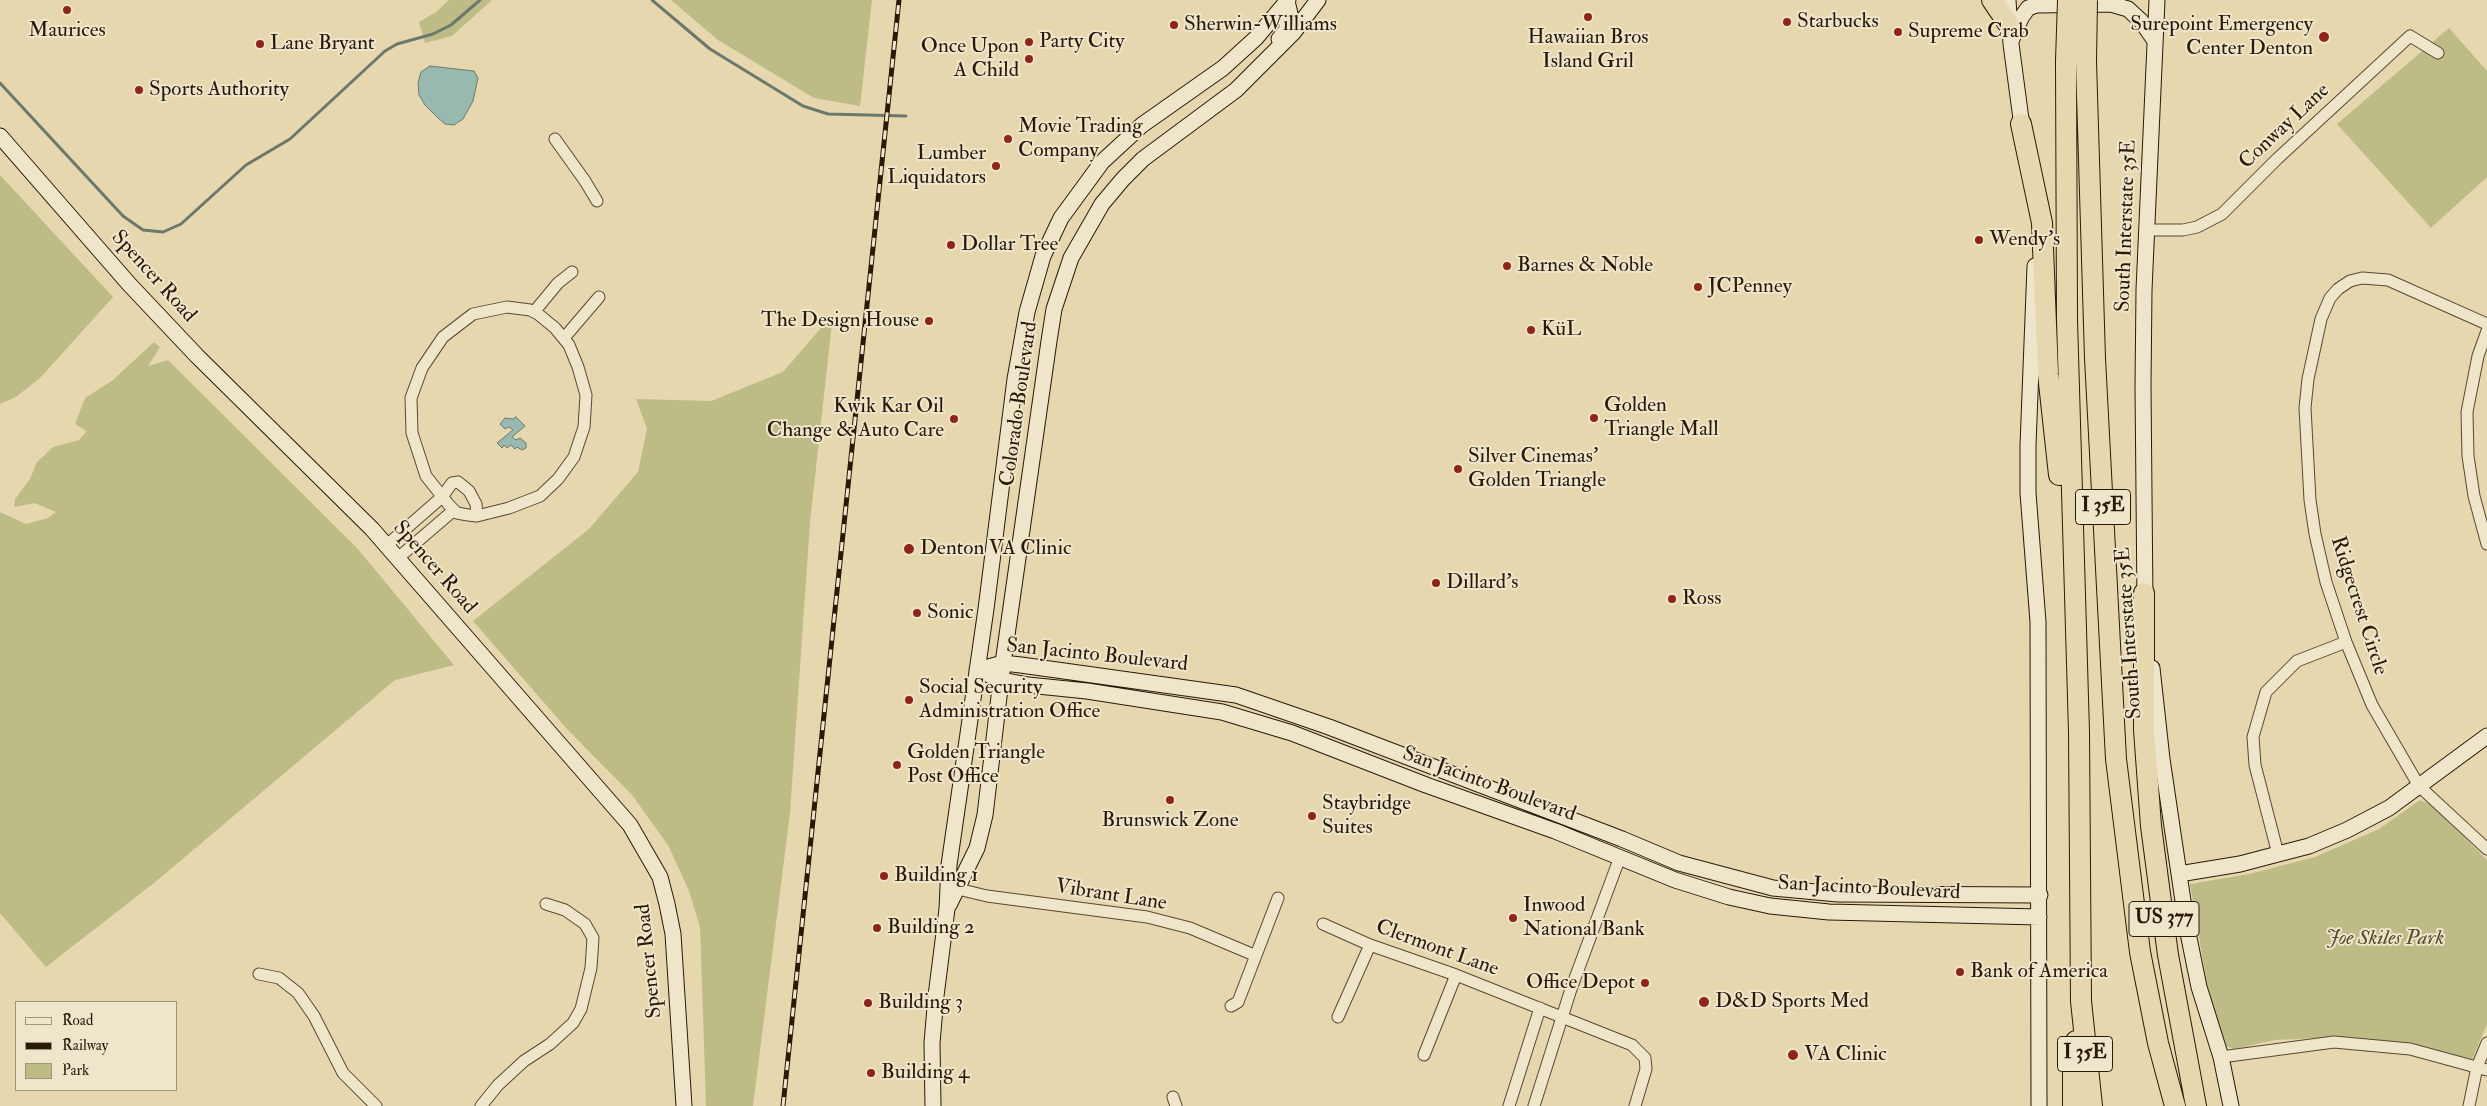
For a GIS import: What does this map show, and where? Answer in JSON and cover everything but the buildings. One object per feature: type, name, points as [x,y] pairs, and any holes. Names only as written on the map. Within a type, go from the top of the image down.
[{"type":"highway","points":[[1992,0],[2010,35]]},
{"type":"highway","name":"I 35E","points":[[2068,0],[2076,61],[2095,358],[2116,758],[2140,952],[2158,1043],[2174,1106]]},
{"type":"highway","name":"I 35E","points":[[2087,0],[2076,61],[2067,320],[2079,732],[2081,1001],[2092,1106]]},
{"type":"highway","points":[[2021,124],[2042,222],[2048,374],[2074,598]]},
{"type":"highway","name":"US 377","points":[[2144,593],[2144,730],[2151,826],[2168,955],[2196,1106]]},
{"type":"highway","points":[[2073,1106],[2073,1064],[2081,1001]]},
{"type":"highway","points":[[2158,1043],[2162,1106]]},
{"type":"main road","name":"Colorado Boulevard","points":[[947,909],[977,848],[985,815],[1003,663],[1049,341],[1054,309],[1063,279],[1077,245],[1102,204],[1123,179],[1148,155],[1236,90],[1293,33],[1318,0]]},
{"type":"main road","points":[[2008,0],[2010,35],[2021,124],[2030,172],[2036,246],[2028,474],[2038,622],[2039,1106]]},
{"type":"main road","name":"South Interstate 35E","points":[[2157,0],[2146,230],[2142,386],[2144,593],[2162,760],[2179,874],[2199,987],[2221,1057],[2231,1106]]},
{"type":"main road","name":"Colorado Boulevard","points":[[933,1106],[932,1043],[947,909],[949,865],[1016,379],[1027,312],[1043,256],[1061,218],[1102,162],[1132,134],[1223,68],[1256,38],[1288,1]]},
{"type":"main road","points":[[1236,90],[1242,78],[1286,31],[1290,14],[1288,1]]},
{"type":"main road","points":[[2010,35],[2028,8],[2037,5],[2111,4],[2128,9],[2141,21],[2155,41]]},
{"type":"main road","points":[[1132,134],[1148,155]]},
{"type":"main road","name":"Spencer Road","points":[[0,136],[129,284],[196,356],[249,410],[318,474],[387,545],[630,825],[660,877],[672,934],[684,1106]]},
{"type":"main road","name":"San Jacinto Boulevard","points":[[977,670],[1003,663],[1236,695],[1607,833],[1679,863],[1773,888],[1838,894],[2040,895]]},
{"type":"main road","name":"San Jacinto Boulevard","points":[[977,670],[1002,680],[1222,712],[1292,733],[1390,772],[1601,849],[1675,880],[1729,897],[1770,906],[1829,912],[2039,917]]},
{"type":"main road","points":[[1127,679],[1132,698]]},
{"type":"main road","points":[[1132,698],[1144,681]]},
{"type":"main road","points":[[2179,874],[2240,864],[2309,846],[2347,830],[2375,816],[2487,736]]},
{"type":"main road","points":[[1390,772],[1396,754]]},
{"type":"main road","points":[[1601,849],[1607,833]]},
{"type":"main road","points":[[1620,857],[1622,839]]},
{"type":"main road","points":[[1770,906],[1773,888]]},
{"type":"street","name":"Conway Lane","points":[[2146,230],[2183,230],[2197,227],[2222,214],[2277,158],[2410,36],[2438,53]]},
{"type":"street","points":[[555,139],[586,181],[597,201]]},
{"type":"street","points":[[534,312],[558,283],[572,272]]},
{"type":"street","name":"Ridgecrest Circle","points":[[2487,324],[2388,280],[2362,278],[2350,281],[2334,293],[2324,312],[2308,379],[2306,408],[2308,464],[2315,534],[2326,582],[2346,642],[2372,705],[2419,786],[2487,849]]},
{"type":"street","points":[[564,338],[599,297]]},
{"type":"street","points":[[507,307],[534,312],[548,321],[564,338],[578,366],[586,395],[584,428],[574,457],[558,478],[540,496],[520,505],[477,516],[458,513],[442,497],[421,464],[412,433],[411,398],[422,368],[443,338],[473,314],[507,307]]},
{"type":"street","points":[[2487,331],[2478,356],[2467,412],[2468,456],[2474,496],[2487,544]]},
{"type":"street","points":[[387,545],[442,497],[452,483],[458,482],[464,485],[476,504],[477,516]]},
{"type":"street","points":[[398,558],[454,510]]},
{"type":"street","points":[[2278,854],[2255,765],[2253,737],[2266,692],[2297,661],[2346,642]]},
{"type":"street","points":[[1534,1106],[1562,1017],[1620,857]]},
{"type":"street","name":"Vibrant Lane","points":[[958,889],[984,896],[1147,917],[1190,928],[1254,955]]},
{"type":"street","points":[[1231,1006],[1238,1002],[1254,955],[1278,898]]},
{"type":"street","points":[[481,1106],[498,1085],[524,1061],[550,1044],[573,1023],[581,1010],[591,968],[593,938],[585,924],[565,910],[546,904]]},
{"type":"street","name":"Clermont Lane","points":[[1323,924],[1370,946],[1456,975],[1632,1044],[1645,1058],[1646,1070],[1636,1106]]},
{"type":"street","points":[[1338,1017],[1370,946]]},
{"type":"street","points":[[259,974],[279,978],[298,993],[314,1016],[343,1073],[376,1106]]},
{"type":"street","points":[[1424,1055],[1456,975]]},
{"type":"street","points":[[1509,1106],[1540,1008]]},
{"type":"street","points":[[2221,1057],[2334,1042],[2410,1049],[2482,1069]]},
{"type":"street","points":[[2469,1106],[2482,1069],[2487,1043]]},
{"type":"green space","points":[[449,0],[492,0],[452,36],[425,43],[419,22],[436,12]]},
{"type":"green space","points":[[671,0],[872,0],[860,106],[814,98],[718,40]]},
{"type":"green space","points":[[2449,28],[2487,71],[2487,177],[2431,228],[2337,124]]},
{"type":"green space","points":[[0,175],[113,297],[41,377],[16,397],[0,404]]},
{"type":"green space","points":[[833,314],[810,522],[790,813],[753,1106],[706,1106],[700,927],[689,891],[668,845],[632,795],[567,729],[473,621],[589,529],[638,472],[647,429],[636,399],[711,401],[783,372]]},
{"type":"green space","points":[[154,342],[160,347],[148,366],[168,360],[357,548],[454,665],[395,680],[154,883],[46,967],[0,913],[0,512],[26,524],[48,518],[56,512],[35,503],[14,507],[15,499],[30,479],[37,462],[53,447],[79,440],[87,431],[75,424],[85,398],[113,380]]},
{"type":"green space","name":"Joe Skiles Park","points":[[2420,800],[2432,805],[2487,860],[2487,1024],[2472,1060],[2409,1043],[2335,1037],[2275,1040],[2234,1049],[2223,1045],[2207,984],[2190,884],[2249,874],[2315,857],[2379,829]]},
{"type":"water","points":[[430,66],[474,71],[478,78],[473,101],[463,119],[454,125],[445,124],[425,105],[419,95],[418,83],[421,72]]},
{"type":"water","points":[[516,417],[525,426],[512,437],[516,440],[520,438],[526,443],[526,448],[522,450],[517,447],[515,449],[511,445],[507,448],[504,445],[502,448],[497,443],[513,430],[509,427],[505,429],[500,424],[505,418],[513,419]]},
{"type":"waterway","points":[[0,83],[123,216],[143,230],[163,232],[181,224],[246,165],[290,139],[385,51],[397,44],[433,34],[451,25],[480,0]]},
{"type":"waterway","points":[[652,0],[710,49],[803,106],[828,114],[906,116]]},
{"type":"railway","points":[[783,1106],[899,0]]},
{"type":"place","name":"Maurices","points":[[67,10]]},
{"type":"place","name":"Hawaiian Bros Island Gril","points":[[1588,17]]},
{"type":"place","name":"Starbucks","points":[[1787,22]]},
{"type":"place","name":"Sherwin-Williams","points":[[1174,25]]},
{"type":"place","name":"Supreme Crab","points":[[1898,32]]},
{"type":"place","name":"Surepoint Emergency Center Denton","points":[[2324,37]]},
{"type":"place","name":"Party City","points":[[1029,42]]},
{"type":"place","name":"Lane Bryant","points":[[260,44]]},
{"type":"place","name":"Once Upon A Child","points":[[1029,59]]},
{"type":"place","name":"Sports Authority","points":[[139,90]]},
{"type":"place","name":"Movie Trading Company","points":[[1008,139]]},
{"type":"place","name":"Lumber Liquidators","points":[[996,166]]},
{"type":"place","name":"Wendy's","points":[[1979,240]]},
{"type":"place","name":"Dollar Tree","points":[[951,245]]},
{"type":"place","name":"Barnes & Noble","points":[[1507,266]]},
{"type":"place","name":"JCPenney","points":[[1698,287]]},
{"type":"place","name":"The Design House","points":[[929,321]]},
{"type":"place","name":"KüL","points":[[1531,330]]},
{"type":"place","name":"Golden Triangle Mall","points":[[1594,418]]},
{"type":"place","name":"Kwik Kar Oil Change & Auto Care","points":[[954,419]]},
{"type":"place","name":"Silver Cinemas' Golden Triangle","points":[[1458,469]]},
{"type":"place","name":"Denton VA Clinic","points":[[909,549]]},
{"type":"place","name":"Dillard's","points":[[1436,583]]},
{"type":"place","name":"Ross","points":[[1672,599]]},
{"type":"place","name":"Sonic","points":[[917,613]]},
{"type":"place","name":"Social Security Administration Office","points":[[909,700]]},
{"type":"place","name":"Golden Triangle Post Office","points":[[897,765]]},
{"type":"place","name":"Brunswick Zone","points":[[1170,800]]},
{"type":"place","name":"Staybridge Suites","points":[[1312,816]]},
{"type":"place","name":"Building 1","points":[[884,876]]},
{"type":"place","name":"Inwood National Bank","points":[[1513,918]]},
{"type":"place","name":"Building 2","points":[[877,928]]},
{"type":"place","name":"Bank of America","points":[[1960,972]]},
{"type":"place","name":"Office Depot","points":[[1645,983]]},
{"type":"place","name":"D&D Sports Med","points":[[1704,1002]]},
{"type":"place","name":"Building 3","points":[[868,1003]]},
{"type":"place","name":"VA Clinic","points":[[1793,1055]]},
{"type":"place","name":"Building 4","points":[[871,1073]]}]
